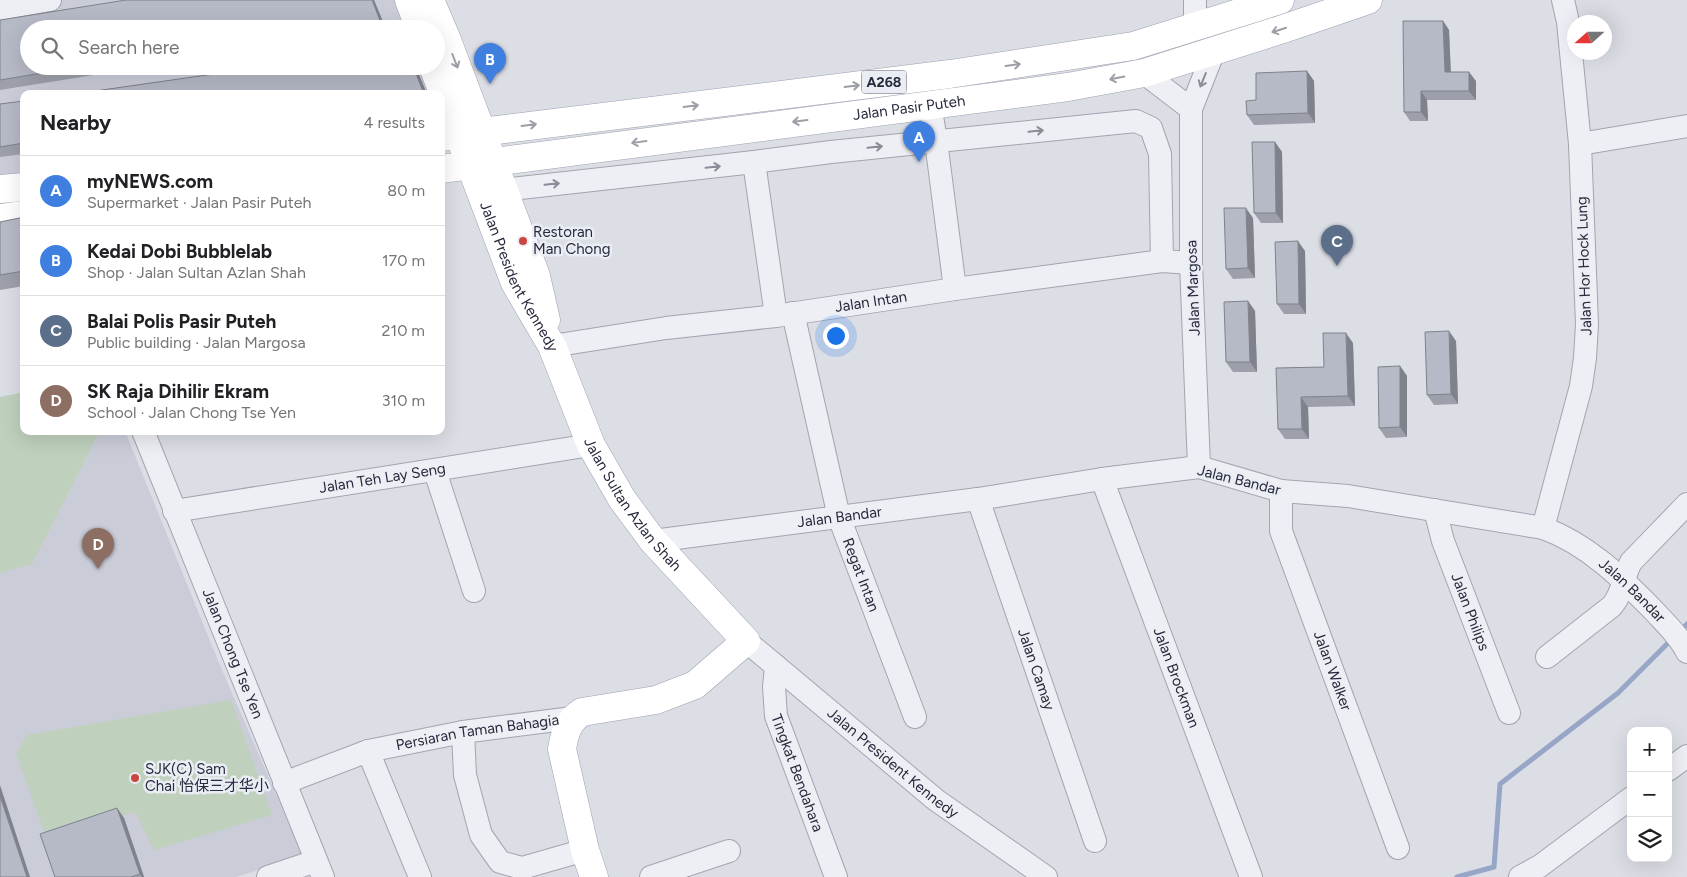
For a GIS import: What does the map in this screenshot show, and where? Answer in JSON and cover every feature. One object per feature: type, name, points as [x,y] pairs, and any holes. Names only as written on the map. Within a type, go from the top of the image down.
[{"type":"main road","points":[[409,0],[417,20]]},
{"type":"main road","points":[[430,0],[438,20]]},
{"type":"main road","name":"Jalan Pasir Puteh","points":[[460,135],[940,75],[1076,56],[1133,46],[1280,0]]},
{"type":"main road","name":"Jalan Pasir Puteh","points":[[445,168],[1068,87],[1144,73],[1368,0]]},
{"type":"main road","points":[[445,35],[460,135]]},
{"type":"main road","points":[[437,75],[442,90]]},
{"type":"main road","points":[[445,97],[460,135],[481,163],[492,191]]},
{"type":"main road","points":[[0,189],[20,187]]},
{"type":"main road","name":"Jalan President Kennedy","points":[[492,191],[515,283],[552,346]]},
{"type":"main road","points":[[0,218],[20,216]]},
{"type":"main road","name":"Jalan Sultan Azlan Shah","points":[[552,346],[591,445],[622,499],[653,541],[746,641]]},
{"type":"main road","name":"Persiaran Taman Bahagia","points":[[572,718],[582,712],[656,700],[695,685],[746,641]]},
{"type":"main road","points":[[572,718],[564,735],[562,748],[585,850],[594,877]]},
{"type":"street","points":[[0,9],[50,0]]},
{"type":"street","points":[[1195,0],[1195,28]]},
{"type":"street","name":"Jalan Hor Hock Lung","points":[[1544,528],[1581,386],[1587,324],[1580,144],[1568,22],[1563,0]]},
{"type":"street","points":[[1144,73],[1191,109],[1214,51]]},
{"type":"street","points":[[930,104],[954,289]]},
{"type":"street","name":"Jalan Margosa","points":[[1191,109],[1191,263],[1199,467]]},
{"type":"street","points":[[492,191],[830,152],[1136,121],[1152,128],[1160,154],[1162,261]]},
{"type":"street","points":[[1580,144],[1687,126]]},
{"type":"street","name":"Regat Intan","points":[[754,162],[785,314],[839,517],[915,717]]},
{"type":"street","name":"Jalan Intan","points":[[552,346],[666,328],[785,314],[1162,261],[1191,263]]},
{"type":"street","name":"Jalan Chong Tse Yen","points":[[144,435],[319,869]]},
{"type":"street","name":"Jalan Teh Lay Seng","points":[[174,511],[591,445]]},
{"type":"street","name":"Jalan Bandar","points":[[653,541],[978,499],[1102,479],[1199,467],[1281,491],[1348,496],[1544,528],[1572,540],[1624,580],[1669,627],[1685,648]]},
{"type":"street","points":[[435,471],[474,591]]},
{"type":"street","name":"Jalan Brockman","points":[[1102,479],[1251,877]]},
{"type":"street","name":"Jalan Walker","points":[[1281,491],[1281,532],[1398,848]]},
{"type":"street","name":"Jalan Camay","points":[[978,499],[1095,841]]},
{"type":"street","points":[[1547,657],[1619,599],[1631,562],[1687,504]]},
{"type":"street","name":"Jalan Philips","points":[[1434,510],[1443,541],[1509,713]]},
{"type":"street","name":"Jalan President Kennedy","points":[[746,641],[936,800],[1046,877]]},
{"type":"street","name":"Tingkat Bendahara","points":[[776,666],[774,687],[776,716],[836,877]]},
{"type":"street","name":"Persiaran Taman Bahagia","points":[[284,783],[368,751],[463,732],[572,718]]},
{"type":"street","points":[[463,732],[465,775],[481,835],[500,862],[522,868],[585,850]]},
{"type":"street","points":[[368,751],[420,877]]},
{"type":"street","points":[[1672,767],[1687,756]]},
{"type":"street","points":[[1520,877],[1540,866],[1627,801]]},
{"type":"street","points":[[651,877],[729,851]]},
{"type":"street","points":[[268,877],[319,869]]},
{"type":"shaded area","points":[[0,0],[411,0],[418,20],[20,20],[20,75],[437,75],[440,90],[20,90],[20,186],[0,189]]},
{"type":"shaded area","points":[[98,435],[127,435],[219,663],[303,856],[236,877],[0,877],[0,573],[32,563]]},
{"type":"green space","points":[[20,393],[20,435],[98,435],[32,564],[0,573],[0,397]]},
{"type":"green space","points":[[231,700],[272,815],[154,850],[135,812],[45,835],[16,753],[27,735]]},
{"type":"building","points":[[126,0],[372,0],[380,20],[20,20],[20,75],[30,75],[0,80],[0,20]]},
{"type":"building","points":[[1403,21],[1443,21],[1445,72],[1469,72],[1469,91],[1421,91],[1421,112],[1404,112]]},
{"type":"building","points":[[1307,71],[1308,113],[1247,115],[1246,101],[1256,100],[1256,73]]},
{"type":"building","points":[[207,75],[417,75],[422,90],[102,90]]},
{"type":"building","points":[[20,102],[20,144],[0,147],[0,104]]},
{"type":"building","points":[[1252,142],[1275,142],[1276,213],[1254,213]]},
{"type":"building","points":[[1224,208],[1246,208],[1248,268],[1226,269]]},
{"type":"building","points":[[20,218],[20,272],[0,275],[0,222]]},
{"type":"building","points":[[1298,241],[1299,304],[1277,304],[1275,242]]},
{"type":"building","points":[[1248,301],[1250,362],[1226,362],[1224,302]]},
{"type":"building","points":[[1449,331],[1451,394],[1427,395],[1425,332]]},
{"type":"building","points":[[1323,333],[1346,333],[1348,396],[1301,397],[1302,429],[1278,429],[1276,368],[1324,367]]},
{"type":"building","points":[[1400,366],[1400,427],[1379,428],[1378,367]]},
{"type":"building","points":[[0,796],[27,877],[0,877]]},
{"type":"building","points":[[117,808],[140,874],[131,877],[55,877],[40,834]]},
{"type":"waterway","points":[[1680,631],[1687,624]]},
{"type":"waterway","points":[[1457,877],[1494,867],[1500,784],[1618,693],[1672,639]]},
{"type":"place","name":"Kedai Dobi Bubblelab","points":[[490,84]]},
{"type":"place","name":"myNEWS.com","points":[[919,162]]},
{"type":"place","name":"Restoran Man Chong","points":[[523,241]]},
{"type":"place","name":"Balai Polis Pasir Puteh","points":[[1337,266]]},
{"type":"place","name":"SK Raja Dihilir Ekram","points":[[98,569]]},
{"type":"place","name":"SJK(C) Sam Chai 怡保三才华小","points":[[135,778]]}]
